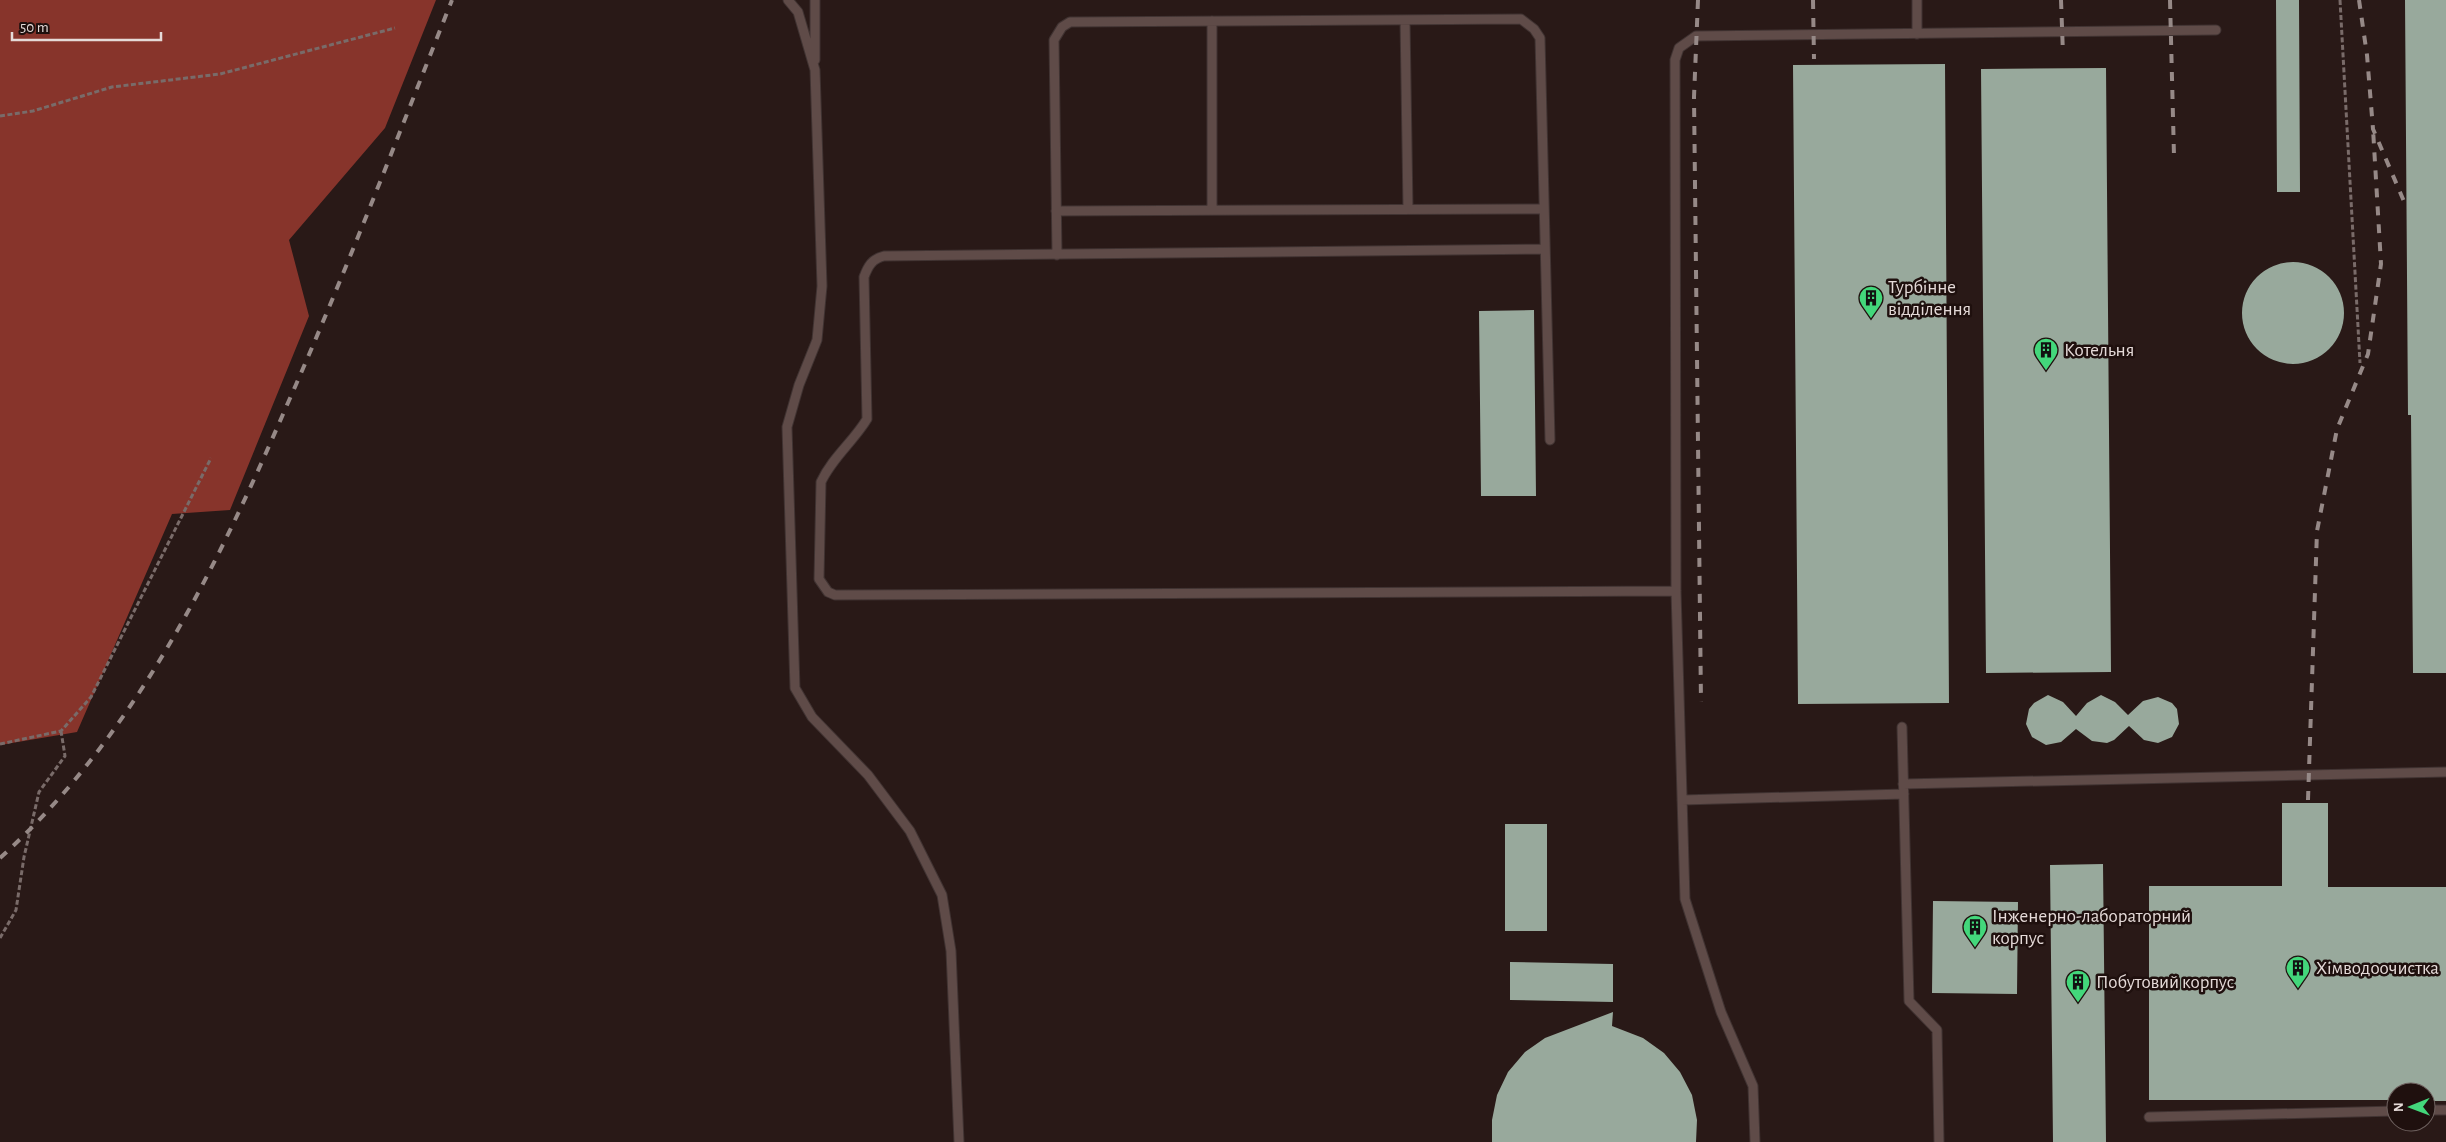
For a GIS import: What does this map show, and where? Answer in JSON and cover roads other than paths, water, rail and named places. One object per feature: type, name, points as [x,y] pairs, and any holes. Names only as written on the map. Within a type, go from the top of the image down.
[{"type":"lane","points":[[788,0],[798,12],[815,70]]},
{"type":"lane","points":[[815,0],[815,70],[822,286],[816,340],[799,384],[787,427],[795,688],[812,717],[868,775],[910,831],[942,895],[952,951],[959,1142]]},
{"type":"lane","points":[[1917,0],[1917,34]]},
{"type":"lane","points":[[1057,255],[1054,40],[1062,27],[1070,22],[1521,19],[1534,29],[1540,38],[1550,440]]},
{"type":"lane","points":[[1405,20],[1408,209]]},
{"type":"lane","points":[[1212,21],[1212,210]]},
{"type":"lane","points":[[1755,1142],[1753,1086],[1721,1012],[1685,899],[1676,591],[1676,60],[1679,48],[1696,36],[2216,30]]},
{"type":"lane","points":[[1056,211],[1544,209]]},
{"type":"lane","points":[[1545,249],[884,256],[876,258],[868,266],[864,277],[867,419],[858,434],[827,468],[821,482],[819,579],[828,592],[846,595],[1676,591]]},
{"type":"lane","points":[[1902,727],[1909,1001],[1937,1030],[1939,1142]]},
{"type":"lane","points":[[1903,784],[2446,772]]},
{"type":"lane","points":[[1682,800],[1904,794]]},
{"type":"lane","points":[[2149,1117],[2386,1111]]},
{"type":"railway","points":[[0,858],[48,810],[92,759],[168,647],[201,588],[260,467],[309,355],[452,0]]},
{"type":"railway","points":[[1698,0],[1694,97],[1701,702]]},
{"type":"railway","points":[[1813,0],[1814,59]]},
{"type":"railway","points":[[2061,0],[2063,54]]},
{"type":"railway","points":[[2170,0],[2174,156]]},
{"type":"railway","points":[[2359,0],[2367,55],[2373,129],[2406,206]]},
{"type":"railway","points":[[2308,800],[2317,531],[2337,429],[2368,354],[2381,264],[2373,129]]},
{"type":"place","name":"Турбінне відділення","points":[[1871,319]]},
{"type":"place","name":"Котельня","points":[[2046,371]]},
{"type":"place","name":"Інженерно-лабораторний корпус","points":[[1975,948]]},
{"type":"place","name":"Хімводоочистка","points":[[2298,989]]},
{"type":"place","name":"Побутовий корпус","points":[[2078,1003]]}]
